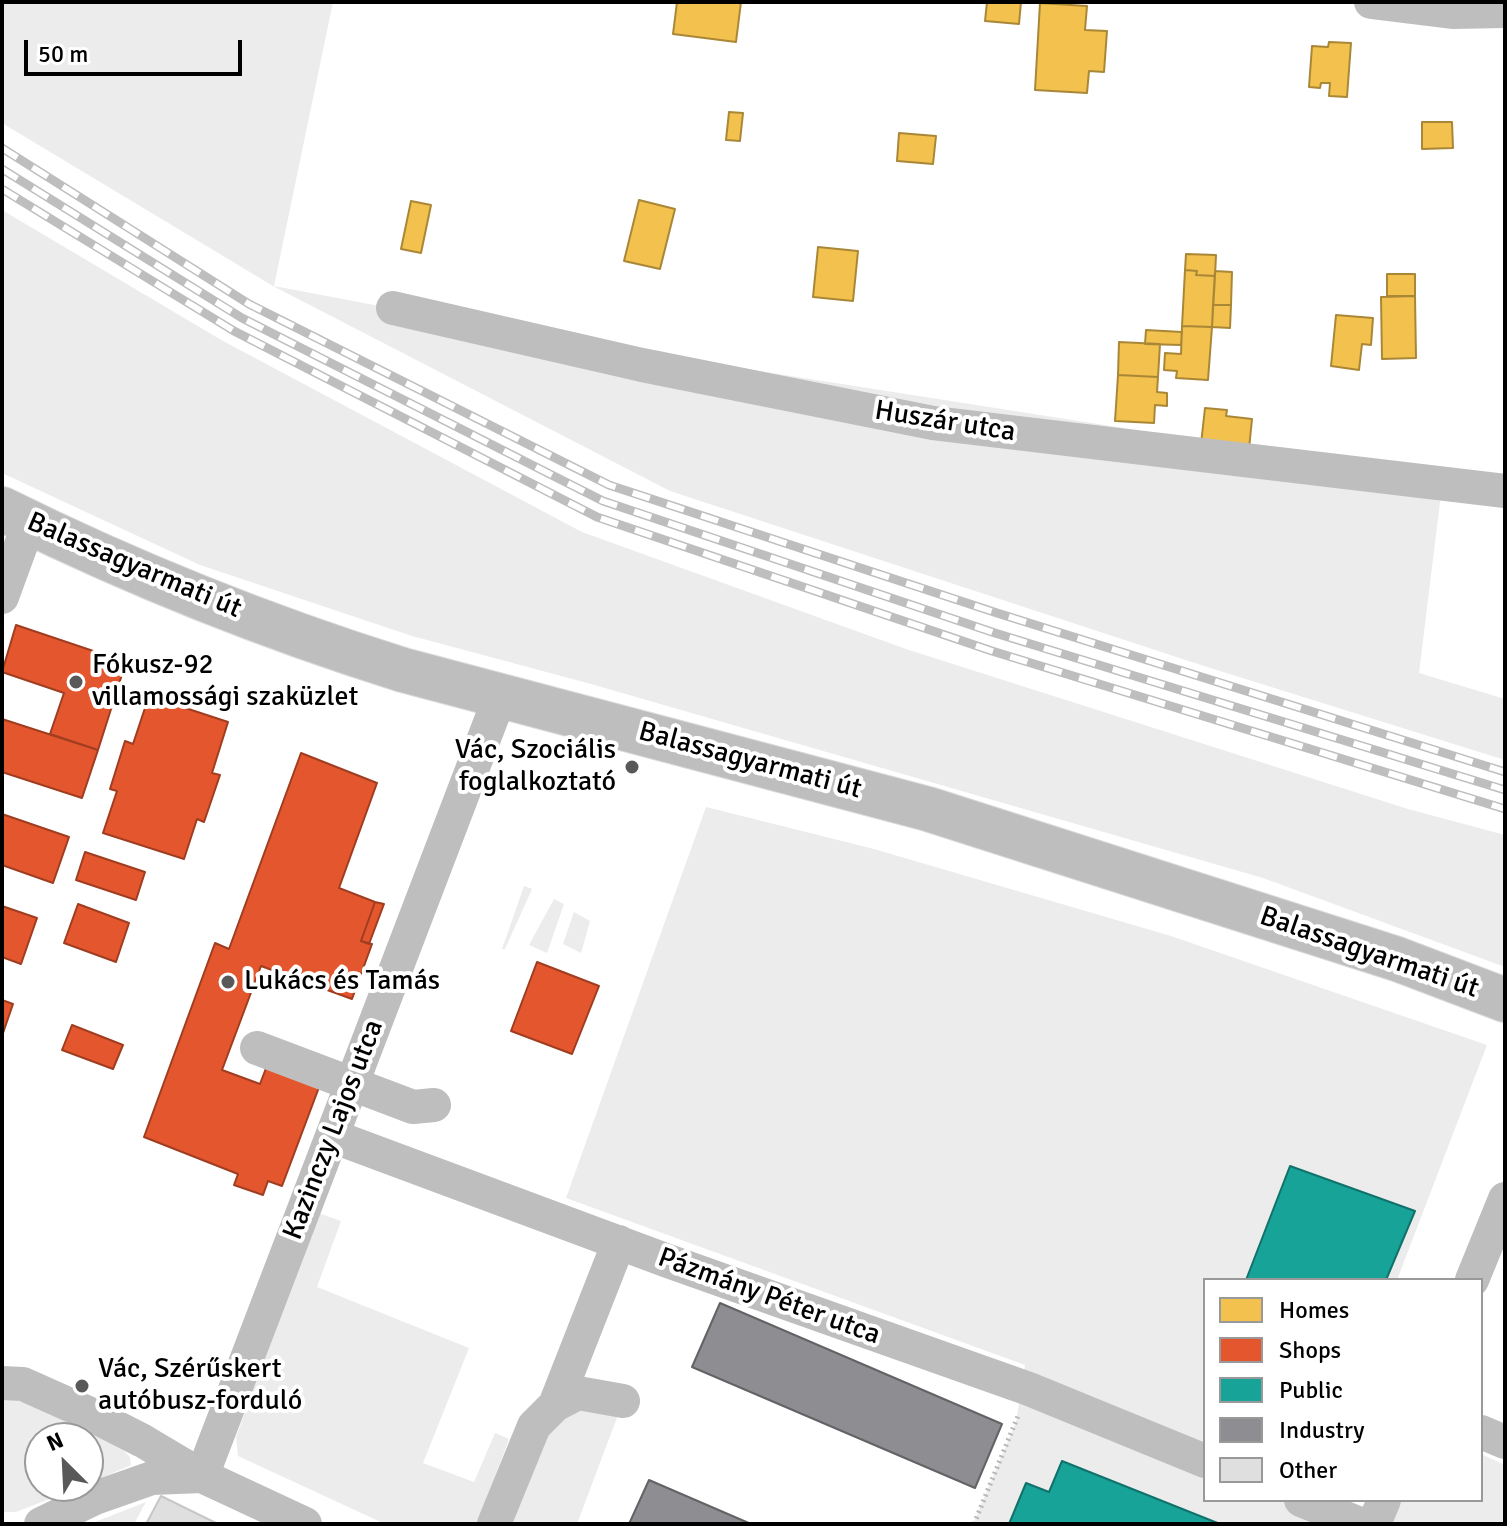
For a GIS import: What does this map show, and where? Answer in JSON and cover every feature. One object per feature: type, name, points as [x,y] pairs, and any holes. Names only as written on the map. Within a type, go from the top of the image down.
[{"type":"main road","name":"Balassagyarmati út","points":[[16,516],[90,553],[329,646],[403,670],[928,809],[1383,955],[1505,1000]]},
{"type":"street","points":[[1371,2],[1452,12],[1505,11]]},
{"type":"street","name":"Huszár utca","points":[[393,308],[642,365],[933,423],[1505,491]]},
{"type":"street","points":[[2,597],[16,516]]},
{"type":"street","name":"Kazinczy Lajos utca","points":[[202,1476],[501,694]]},
{"type":"street","points":[[257,1048],[413,1107],[434,1105]]},
{"type":"street","name":"Pázmány Péter utca","points":[[332,1136],[1029,1389],[1203,1460]]},
{"type":"street","points":[[1473,1278],[1505,1199]]},
{"type":"street","points":[[555,1405],[619,1242]]},
{"type":"street","points":[[2,1383],[23,1384],[88,1413],[202,1476],[305,1524]]},
{"type":"street","points":[[494,1524],[534,1426],[555,1405],[578,1393],[623,1401]]},
{"type":"street","points":[[1483,1433],[1505,1442]]},
{"type":"street","points":[[41,1524],[95,1498],[152,1478],[202,1476]]},
{"type":"street","points":[[1306,1502],[1360,1524]]},
{"type":"street","points":[[1374,1524],[1383,1502]]},
{"type":"path","points":[[974,1524],[1029,1389]]},
{"type":"shaded area","points":[[2,2],[333,2],[274,286],[548,338],[1443,478],[1419,673],[1505,699],[1505,760],[1204,666],[670,491],[273,286],[2,123]]},
{"type":"shaded area","points":[[2,210],[223,341],[582,532],[906,649],[1408,809],[1505,835],[1505,967],[1263,878],[591,684],[412,636],[200,565],[2,473]]},
{"type":"shaded area","points":[[706,807],[874,849],[1171,936],[1487,1045],[1398,1278],[1203,1278],[1203,1502],[1319,1502],[1321,1524],[973,1524],[1016,1422],[1025,1365],[566,1198]]},
{"type":"shaded area","points":[[524,886],[532,889],[505,949],[502,949]]},
{"type":"shaded area","points":[[554,899],[564,904],[547,953],[529,945]]},
{"type":"shaded area","points":[[574,912],[590,921],[581,953],[563,944]]},
{"type":"shaded area","points":[[318,1213],[341,1221],[317,1287],[469,1348],[423,1463],[474,1482],[495,1433],[509,1439],[477,1524],[385,1524],[238,1456],[236,1437]]},
{"type":"shaded area","points":[[2,1396],[24,1398],[70,1422],[24,1422],[24,1502],[42,1502],[16,1512],[2,1512]]},
{"type":"shaded area","points":[[576,1407],[618,1415],[577,1524],[512,1524],[545,1433]]},
{"type":"shaded area","points":[[104,1440],[123,1450],[130,1457],[131,1465],[104,1477]]},
{"type":"shaded area","points":[[1483,1455],[1505,1465],[1505,1524],[1390,1524],[1400,1502],[1483,1502]]},
{"type":"shaded area","points":[[146,1502],[134,1524],[90,1524]]},
{"type":"building: Homes","points":[[677,2],[741,2],[736,42],[673,34]]},
{"type":"building: Homes","points":[[987,2],[1021,2],[1019,24],[985,21]]},
{"type":"building: Homes","points":[[1040,3],[1087,6],[1085,30],[1107,31],[1104,72],[1089,71],[1087,93],[1035,90]]},
{"type":"building: Homes","points":[[1329,42],[1351,43],[1347,97],[1329,96],[1330,83],[1321,83],[1320,88],[1309,87],[1312,46],[1328,47]]},
{"type":"building: Homes","points":[[729,112],[743,113],[740,141],[726,140]]},
{"type":"building: Homes","points":[[1422,122],[1452,122],[1453,148],[1422,149]]},
{"type":"building: Homes","points":[[899,133],[936,136],[933,164],[897,161]]},
{"type":"building: Homes","points":[[639,200],[675,209],[660,269],[624,261]]},
{"type":"building: Homes","points":[[411,201],[431,205],[421,253],[401,249]]},
{"type":"building: Homes","points":[[818,247],[858,251],[853,301],[813,297]]},
{"type":"building: Homes","points":[[1186,254],[1216,255],[1215,276],[1196,275],[1197,271],[1185,270]]},
{"type":"building: Homes","points":[[1185,270],[1197,271],[1196,275],[1215,276],[1212,327],[1182,326]]},
{"type":"building: Homes","points":[[1215,271],[1232,272],[1231,305],[1213,305]]},
{"type":"building: Homes","points":[[1387,274],[1415,274],[1415,296],[1387,296]]},
{"type":"building: Homes","points":[[1415,296],[1416,358],[1382,359],[1381,297]]},
{"type":"building: Homes","points":[[1213,305],[1231,305],[1230,328],[1212,327]]},
{"type":"building: Homes","points":[[1336,315],[1373,318],[1371,345],[1362,344],[1359,370],[1331,366]]},
{"type":"building: Homes","points":[[1182,326],[1212,327],[1208,380],[1176,378],[1177,371],[1164,370],[1165,353],[1181,354]]},
{"type":"building: Homes","points":[[1146,330],[1182,332],[1181,345],[1145,344]]},
{"type":"building: Homes","points":[[1119,342],[1160,344],[1158,377],[1118,375]]},
{"type":"building: Homes","points":[[1118,375],[1158,377],[1157,392],[1167,393],[1167,406],[1155,405],[1154,423],[1115,421]]},
{"type":"building: Homes","points":[[1205,408],[1227,410],[1226,416],[1252,419],[1249,449],[1201,444]]},
{"type":"building: Shops","name":"Fókusz-92 villamossági szaküzlet","points":[[16,625],[126,662],[98,750],[50,734],[64,693],[2,672]]},
{"type":"building: Shops","points":[[149,696],[228,722],[212,773],[220,775],[204,822],[197,819],[184,859],[103,833],[117,791],[110,789],[125,741],[133,744]]},
{"type":"building: Shops","points":[[2,719],[98,750],[82,798],[2,772]]},
{"type":"building: Shops","name":"Lukács és Tamás","points":[[301,753],[377,783],[339,888],[375,902],[361,941],[372,944],[352,999],[261,966],[222,1070],[260,1084],[268,1063],[321,1082],[282,1186],[268,1181],[263,1195],[234,1185],[238,1174],[144,1137],[215,943],[229,949]]},
{"type":"building: Shops","points":[[2,814],[69,837],[53,883],[2,865]]},
{"type":"building: Shops","points":[[85,852],[145,872],[136,900],[76,880]]},
{"type":"building: Shops","points":[[375,902],[384,904],[369,944],[361,941]]},
{"type":"building: Shops","points":[[78,904],[129,923],[116,962],[64,943]]},
{"type":"building: Shops","points":[[2,906],[37,918],[21,964],[2,957]]},
{"type":"building: Shops","points":[[537,962],[599,986],[572,1054],[511,1031]]},
{"type":"building: Shops","points":[[2,1000],[13,1004],[2,1036]]},
{"type":"building: Shops","points":[[72,1025],[123,1045],[113,1069],[62,1050]]},
{"type":"building: Public","points":[[1290,1166],[1415,1211],[1387,1278],[1247,1278]]},
{"type":"building: Public","points":[[1062,1461],[1220,1524],[1009,1524],[1026,1483],[1049,1492]]},
{"type":"building: Industry","points":[[720,1303],[1002,1424],[975,1488],[692,1367]]},
{"type":"building: Industry","points":[[649,1480],[751,1524],[629,1524]]},
{"type":"building: Other","points":[[161,1496],[218,1524],[146,1524]]},
{"type":"railway","points":[[2,148],[249,304],[609,485],[997,613],[1505,772]]},
{"type":"railway","points":[[2,169],[242,318],[603,501],[995,633],[1505,790]]},
{"type":"railway","points":[[2,189],[234,331],[597,517],[992,651],[1505,809]]},
{"type":"place","name":"Fókusz-92 villamossági szaküzlet","points":[[76,682]]},
{"type":"place","name":"Vác, Szociális foglalkoztató","points":[[632,767]]},
{"type":"place","name":"Lukács és Tamás","points":[[228,982]]},
{"type":"place","name":"Vác, Szérűskert autóbusz-forduló","points":[[82,1386]]}]
